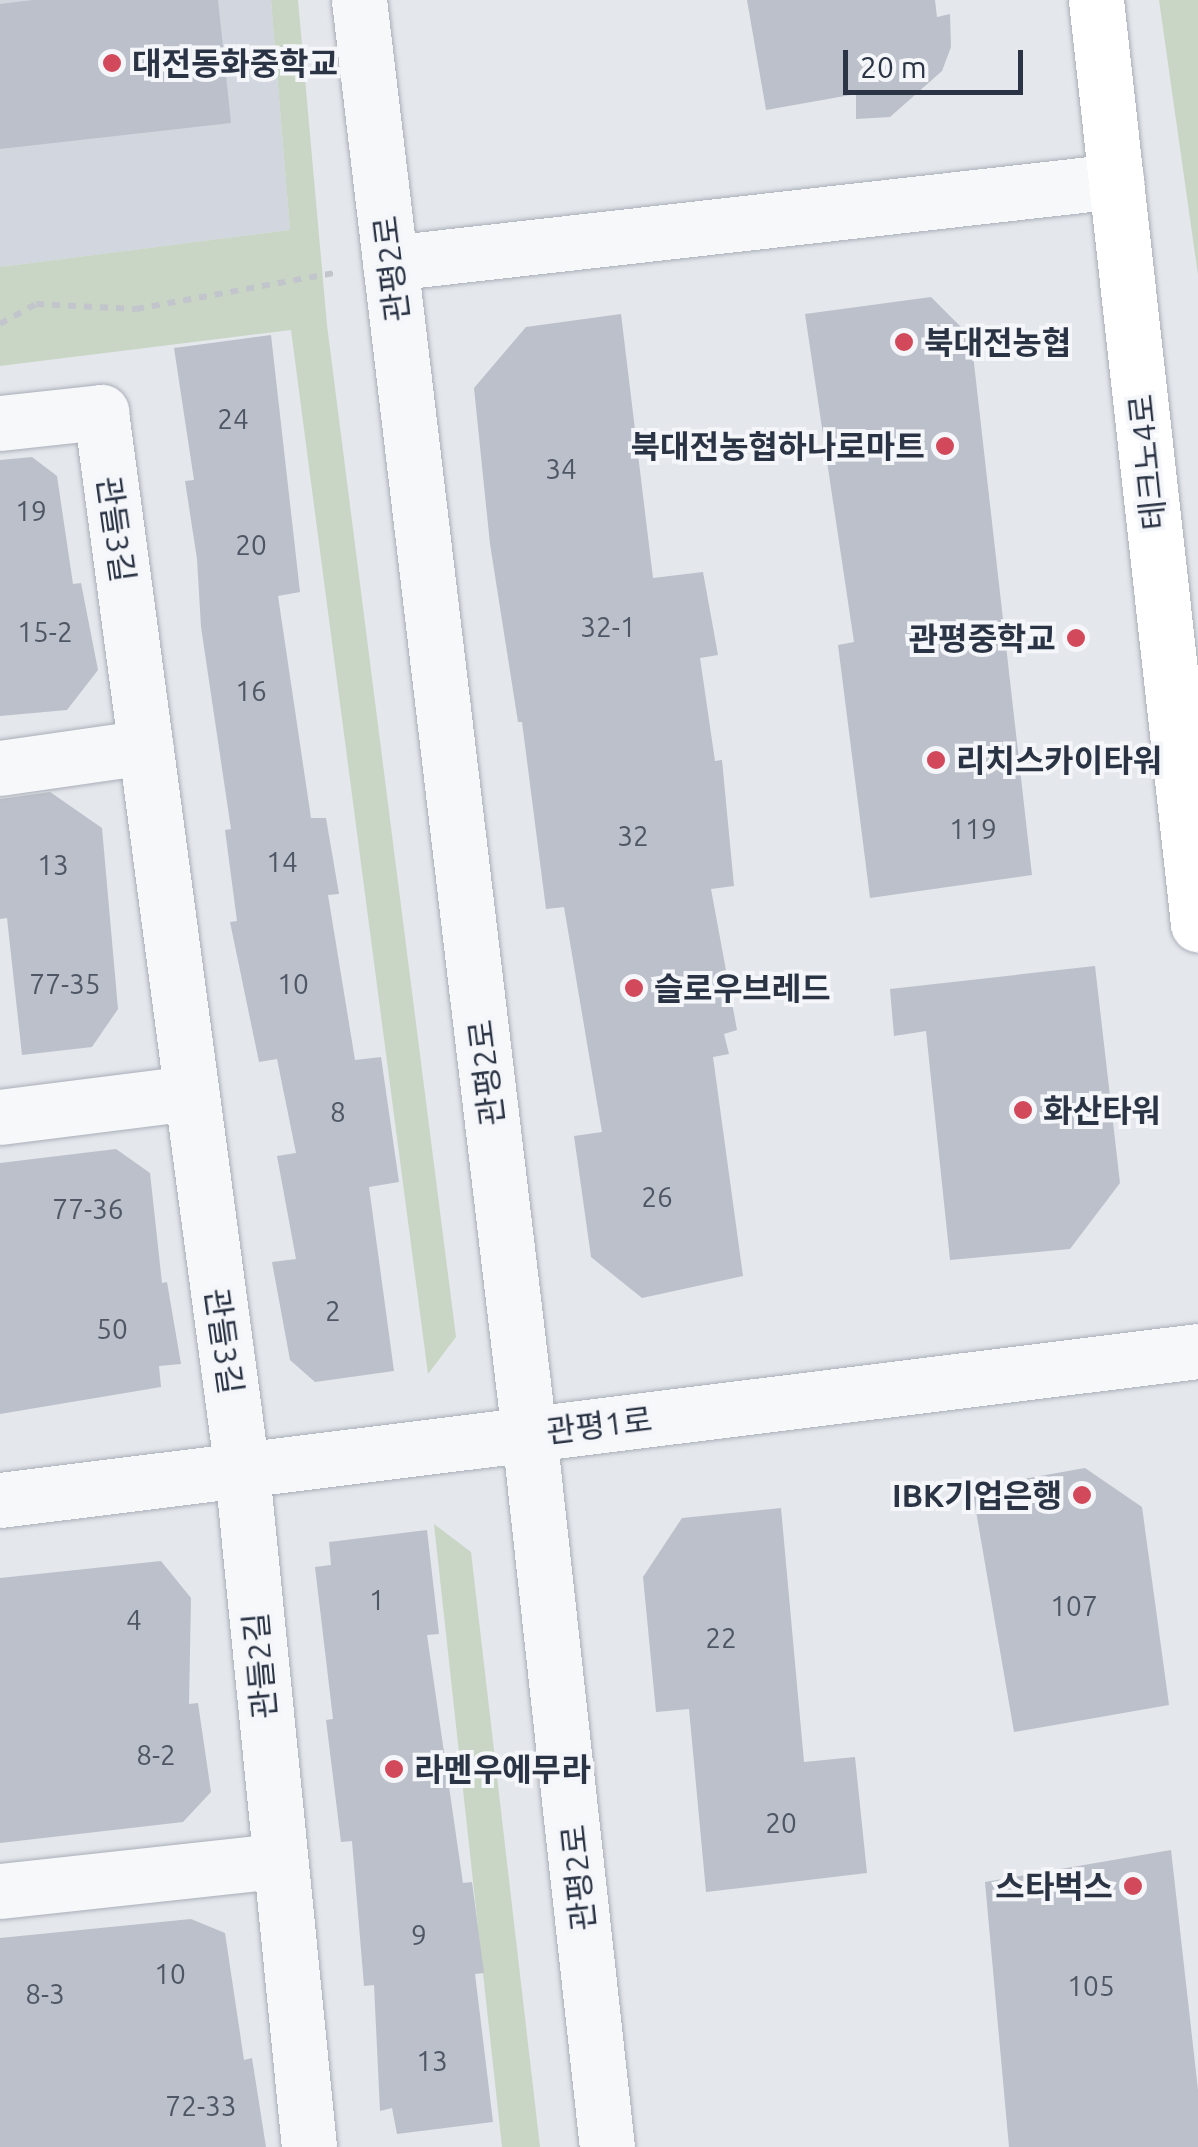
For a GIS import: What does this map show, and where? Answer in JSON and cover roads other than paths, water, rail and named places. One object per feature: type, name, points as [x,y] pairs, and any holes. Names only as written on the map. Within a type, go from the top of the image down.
[{"type":"main road","name":"테크노4로","points":[[1096,0],[1198,924]]},
{"type":"street","name":"관평2로","points":[[359,0],[529,1434],[607,2147]]},
{"type":"street","points":[[390,263],[1116,181]]},
{"type":"street","name":"관들3길","points":[[0,423],[101,412],[242,1471]]},
{"type":"street","points":[[0,768],[145,748]]},
{"type":"street","points":[[0,1117],[191,1093]]},
{"type":"street","name":"관평1로","points":[[0,1500],[1198,1351]]},
{"type":"street","name":"관들2길","points":[[242,1471],[277,1861],[309,2147]]},
{"type":"street","points":[[0,1891],[277,1861]]},
{"type":"place","name":"대전동화중학교","points":[[112,63]]},
{"type":"place","name":"북대전농협","points":[[904,342]]},
{"type":"place","name":"북대전농협하나로마트","points":[[945,446]]},
{"type":"place","name":"관평중학교","points":[[1076,638]]},
{"type":"place","name":"리치스카이타워","points":[[936,760]]},
{"type":"place","name":"슬로우브레드","points":[[634,988]]},
{"type":"place","name":"화산타워","points":[[1023,1110]]},
{"type":"place","name":"IBK기업은행","points":[[1082,1495]]},
{"type":"place","name":"라멘우에무라","points":[[394,1769]]},
{"type":"place","name":"스타벅스","points":[[1133,1886]]}]
